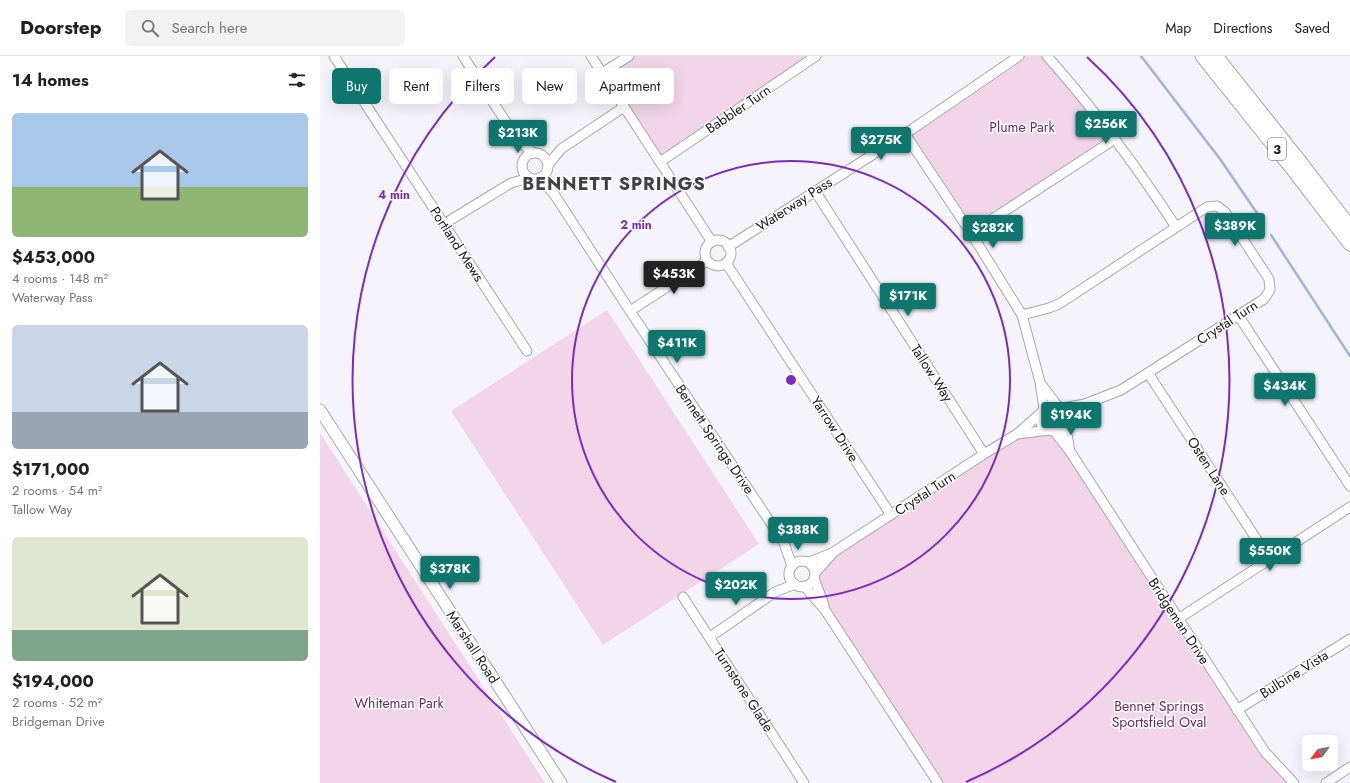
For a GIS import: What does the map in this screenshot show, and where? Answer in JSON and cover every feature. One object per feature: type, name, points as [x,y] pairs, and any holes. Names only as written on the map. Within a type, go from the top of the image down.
[{"type":"highway","name":"3","points":[[1202,56],[1350,244]]},
{"type":"highway","name":"3","points":[[1216,56],[1350,227]]},
{"type":"main road","name":"Marshall Road","points":[[320,410],[561,783]]},
{"type":"street","name":"Portland Mews","points":[[334,56],[527,351]]},
{"type":"street","points":[[463,56],[517,139],[524,172],[541,174]]},
{"type":"street","points":[[591,56],[599,68]]},
{"type":"street","points":[[610,68],[629,56]]},
{"type":"street","name":"Babbler Turn","points":[[660,162],[816,56]]},
{"type":"street","name":"Waterway Pass","points":[[728,246],[905,134],[1019,56]]},
{"type":"street","points":[[1047,56],[1078,90],[1115,139],[1142,175],[1176,227]]},
{"type":"street","points":[[622,104],[712,242]]},
{"type":"street","points":[[444,224],[511,183],[541,174],[560,149],[624,107]]},
{"type":"street","points":[[905,134],[971,233],[1022,315],[1040,382],[1042,411],[1041,421],[1043,425],[1052,431]]},
{"type":"street","points":[[517,139],[537,154],[545,157],[541,174]]},
{"type":"street","points":[[971,233],[1115,139]]},
{"type":"street","points":[[511,183],[529,155],[560,149]]},
{"type":"street","name":"Bennett Springs Drive","points":[[541,174],[784,543],[806,562]]},
{"type":"street","name":"Tallow Way","points":[[815,191],[984,454]]},
{"type":"street","name":"Crystal Turn","points":[[1022,315],[1059,304],[1207,207],[1217,206],[1225,212],[1269,279],[1270,290],[1264,299],[1121,390],[1062,414]]},
{"type":"street","points":[[721,241],[728,246],[730,255],[726,263],[718,266],[710,264],[707,261],[705,252],[708,244],[712,242],[721,241]]},
{"type":"street","points":[[630,311],[707,261]]},
{"type":"street","name":"Yarrow Drive","points":[[726,263],[891,515]]},
{"type":"street","points":[[1238,315],[1350,486]]},
{"type":"street","name":"Osten Lane","points":[[1148,373],[1270,560]]},
{"type":"street","points":[[1040,382],[1062,414],[1071,453]]},
{"type":"street","points":[[1017,434],[1050,405],[1062,414]]},
{"type":"street","points":[[1017,434],[1052,431],[1062,428],[1062,414]]},
{"type":"street","name":"Bridgeman Drive","points":[[1052,431],[1071,453],[1265,752],[1294,783]]},
{"type":"street","name":"Crystal Turn","points":[[806,562],[832,553],[1017,434]]},
{"type":"street","points":[[1178,619],[1350,507]]},
{"type":"street","name":"Bennett Springs Drive","points":[[784,543],[791,570]]},
{"type":"street","name":"Crystal Turn","points":[[815,576],[832,553]]},
{"type":"street","points":[[775,592],[796,563],[806,562],[814,569],[825,610]]},
{"type":"street","points":[[791,570],[791,580],[799,586],[809,584],[815,576]]},
{"type":"street","points":[[710,637],[775,592],[795,584]]},
{"type":"street","points":[[804,586],[825,610],[938,783]]},
{"type":"street","name":"Turnstone Glade","points":[[683,597],[804,783]]},
{"type":"street","name":"Bulbine Vista","points":[[1237,710],[1350,639]]},
{"type":"street","points":[[1326,783],[1350,767]]},
{"type":"green space","points":[[629,56],[816,56],[660,162],[622,104],[674,104],[674,68],[610,68]]},
{"type":"green space","name":"Plume Park","points":[[1019,56],[1047,56],[1115,139],[971,233],[905,134]]},
{"type":"green space","points":[[607,310],[759,544],[603,645],[451,411]]},
{"type":"green space","name":"Bennet Springs Sportsfield Oval","points":[[1051,431],[1237,710],[1294,783],[938,783],[825,610],[815,573],[832,553],[1017,434]]},
{"type":"green space","name":"Whiteman Park","points":[[320,433],[545,783],[320,783]]},
{"type":"waterway","points":[[1141,56],[1220,159],[1259,216]]},
{"type":"waterway","points":[[1271,235],[1350,356]]},
{"type":"district","name":"BENNETT SPRINGS","points":[[614,184]]}]
